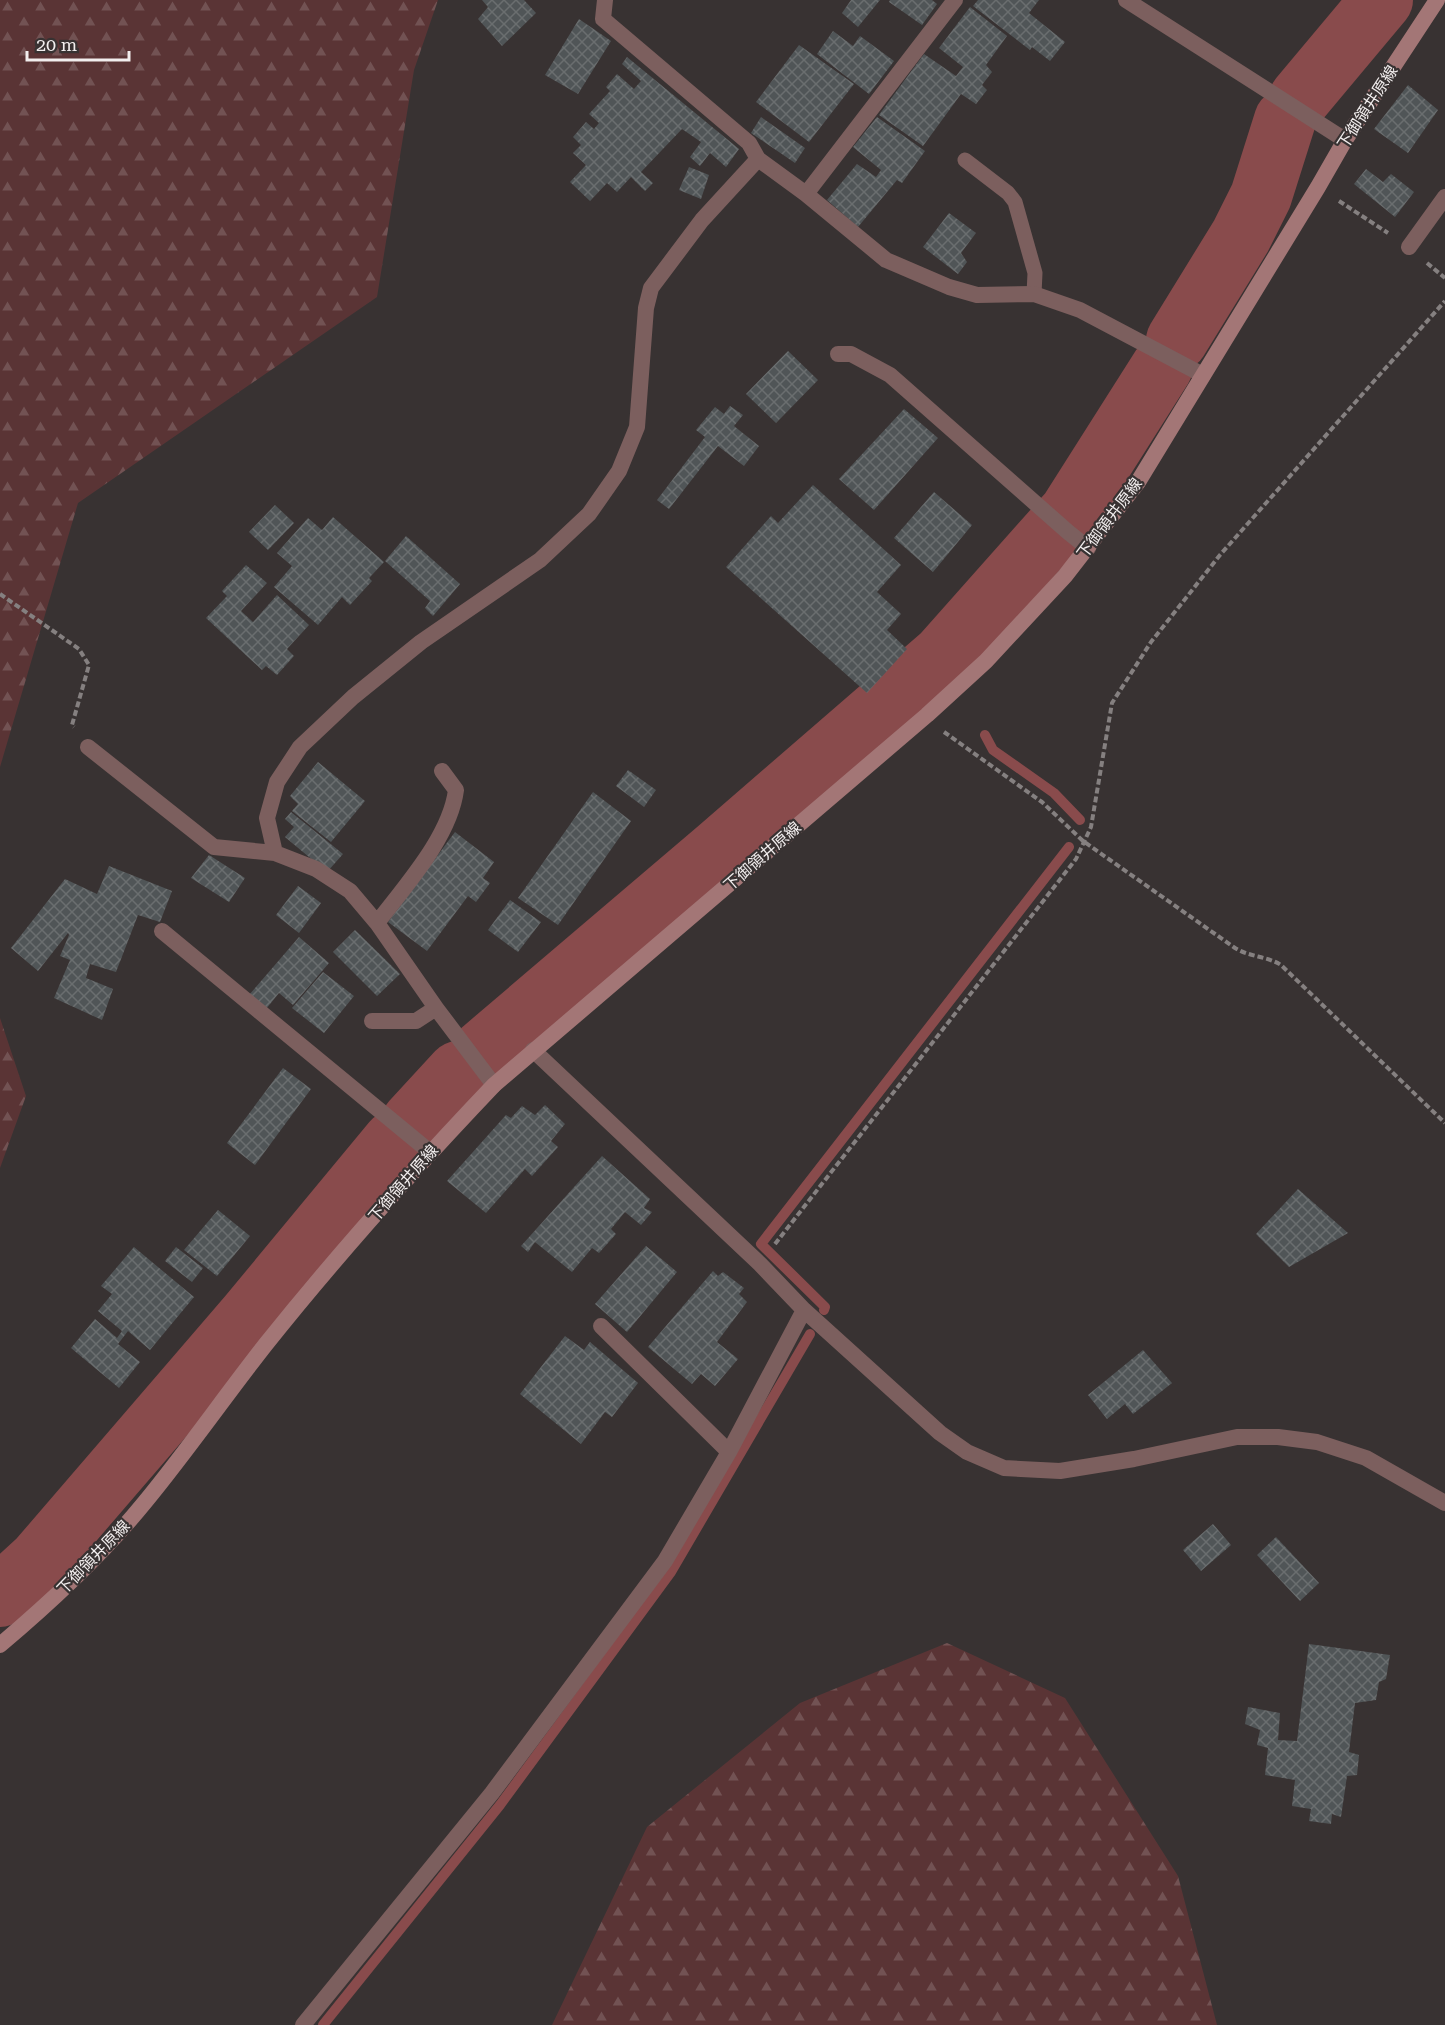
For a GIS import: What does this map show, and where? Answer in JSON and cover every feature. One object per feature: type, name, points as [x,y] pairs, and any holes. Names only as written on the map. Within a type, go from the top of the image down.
[{"type":"main road","name":"下御領井原線","points":[[0,1645],[100,1554],[145,1503],[267,1343],[430,1152],[494,1085],[927,715],[986,661],[1065,576],[1138,482],[1345,140],[1437,0]]},
{"type":"street","points":[[605,0],[603,19],[749,143],[758,159],[806,194],[886,260],[949,287],[977,295],[1034,294],[1080,310],[1203,375]]},
{"type":"street","points":[[806,194],[955,0]]},
{"type":"street","points":[[1126,0],[1345,140]]},
{"type":"street","points":[[275,853],[267,818],[277,782],[300,747],[353,697],[421,642],[540,560],[590,514],[619,471],[637,427],[646,308],[651,288],[702,220],[758,159]]},
{"type":"street","points":[[1409,247],[1445,197]]},
{"type":"street","points":[[838,354],[851,354],[890,375],[1088,548]]},
{"type":"street","points":[[88,747],[214,847],[275,853],[316,869],[350,891],[377,923],[435,1008],[494,1085]]},
{"type":"street","points":[[377,923],[443,829],[455,801],[456,790],[442,771]]},
{"type":"street","points":[[162,931],[430,1152]]},
{"type":"street","points":[[372,1021],[416,1021],[435,1008]]},
{"type":"street","points":[[533,1050],[760,1264],[804,1310],[940,1433],[968,1452],[1004,1468],[1060,1471],[1134,1460],[1237,1437],[1278,1437],[1317,1442],[1366,1458],[1445,1503]]},
{"type":"street","points":[[303,2025],[492,1793],[665,1561],[729,1452],[804,1310]]},
{"type":"street","points":[[601,1326],[729,1452]]},
{"type":"lane","points":[[965,160],[1008,193],[1015,202],[1035,273],[1034,294]]},
{"type":"path","points":[[1318,187],[1409,247],[1445,278]]},
{"type":"path","points":[[774,1246],[1076,859],[1091,826],[1112,703],[1151,642],[1220,555],[1445,301]]},
{"type":"path","points":[[0,594],[79,649],[89,665],[72,725],[88,747]]},
{"type":"path","points":[[927,715],[941,730],[1042,802],[1083,841],[1234,948],[1244,954],[1275,961],[1281,965],[1445,1123]]},
{"type":"green space","points":[[0,0],[438,0],[414,70],[377,297],[78,503],[0,767]]},
{"type":"green space","points":[[0,1018],[26,1096],[0,1168]]},
{"type":"green space","points":[[947,1643],[1065,1698],[1178,1876],[1217,2025],[552,2025],[647,1827],[800,1703]]},
{"type":"building","points":[[482,0],[524,0],[536,13],[502,46],[478,19],[488,7]]},
{"type":"building","points":[[851,0],[880,0],[858,27],[842,13]]},
{"type":"building","points":[[890,0],[932,0],[937,4],[922,25],[889,2]]},
{"type":"building","points":[[978,0],[1039,0],[1029,13],[1065,42],[1050,61],[1032,47],[1030,50],[973,6]]},
{"type":"building","points":[[970,7],[1007,36],[986,65],[992,72],[982,85],[987,90],[976,104],[961,94],[923,146],[879,115],[924,54],[956,76],[963,67],[939,48]]},
{"type":"building","points":[[579,19],[611,41],[578,94],[545,75]]},
{"type":"building","points":[[833,31],[853,46],[860,36],[894,61],[869,94],[817,54]]},
{"type":"building","points":[[799,45],[854,84],[809,142],[756,102]]},
{"type":"building","points":[[627,57],[739,149],[726,167],[710,153],[700,166],[690,157],[701,142],[682,129],[641,172],[653,183],[645,191],[631,177],[617,192],[607,183],[590,201],[570,182],[586,165],[573,153],[581,145],[573,137],[586,122],[594,129],[599,123],[589,114],[610,91],[606,87],[617,74],[634,89],[641,81],[622,64]]},
{"type":"building","points":[[1408,85],[1438,110],[1408,153],[1374,129]]},
{"type":"building","points":[[761,117],[805,148],[795,163],[751,133]]},
{"type":"building","points":[[877,117],[925,151],[902,183],[897,180],[858,227],[827,200],[857,164],[876,177],[881,170],[853,147]]},
{"type":"building","points":[[689,167],[709,175],[701,199],[679,190]]},
{"type":"building","points":[[1366,169],[1383,182],[1391,174],[1414,192],[1395,217],[1354,184]]},
{"type":"building","points":[[949,213],[976,233],[961,253],[967,262],[958,274],[923,247]]},
{"type":"building","points":[[788,351],[818,380],[776,423],[746,394]]},
{"type":"building","points":[[730,406],[743,415],[734,426],[759,446],[744,466],[718,446],[669,509],[657,500],[705,437],[696,430],[715,407],[724,414]]},
{"type":"building","points":[[904,409],[938,438],[874,510],[839,479]]},
{"type":"building","points":[[813,485],[901,565],[877,592],[901,614],[887,630],[907,649],[867,693],[726,567],[771,516],[778,523]]},
{"type":"building","points":[[934,492],[972,525],[933,572],[894,538]]},
{"type":"building","points":[[275,505],[294,523],[268,550],[249,532]]},
{"type":"building","points":[[333,517],[384,562],[369,578],[372,581],[350,605],[342,597],[318,625],[274,587],[292,566],[277,553],[308,518],[322,530]]},
{"type":"building","points":[[406,536],[460,584],[433,616],[425,608],[430,601],[385,561]]},
{"type":"building","points":[[246,565],[267,583],[241,611],[253,622],[277,595],[309,625],[287,649],[294,656],[277,675],[266,666],[262,670],[206,618],[227,596],[222,591]]},
{"type":"building","points":[[318,762],[365,801],[331,842],[292,811],[298,804],[290,796]]},
{"type":"building","points":[[628,770],[656,790],[644,807],[616,786]]},
{"type":"building","points":[[593,792],[631,821],[558,925],[518,898]]},
{"type":"building","points":[[291,812],[343,854],[327,872],[285,837],[294,827],[285,819]]},
{"type":"building","points":[[455,832],[494,862],[483,878],[490,883],[476,902],[468,896],[427,951],[388,922]]},
{"type":"building","points":[[209,855],[245,878],[229,902],[191,878]]},
{"type":"building","points":[[109,866],[172,891],[160,922],[138,915],[116,972],[90,964],[86,978],[113,989],[102,1020],[54,998],[70,960],[60,956],[68,933],[38,971],[11,948],[65,879],[97,894]]},
{"type":"building","points":[[298,886],[321,903],[299,933],[276,915]]},
{"type":"building","points":[[510,900],[541,922],[518,952],[488,930]]},
{"type":"building","points":[[355,930],[400,974],[377,996],[333,952]]},
{"type":"building","points":[[299,937],[329,963],[293,1005],[279,993],[266,1009],[249,995]]},
{"type":"building","points":[[323,972],[354,996],[324,1033],[292,1008]]},
{"type":"building","points":[[283,1068],[311,1089],[255,1165],[227,1143]]},
{"type":"building","points":[[545,1105],[565,1124],[551,1141],[558,1147],[532,1176],[525,1169],[486,1213],[447,1181],[506,1115],[511,1118],[522,1106],[535,1115]]},
{"type":"building","points":[[602,1156],[650,1199],[644,1208],[652,1212],[641,1225],[625,1212],[611,1229],[616,1234],[599,1253],[592,1248],[572,1272],[535,1242],[528,1252],[521,1246]]},
{"type":"building","points":[[1298,1189],[1348,1233],[1289,1267],[1256,1234]]},
{"type":"building","points":[[218,1210],[250,1236],[217,1276],[184,1250]]},
{"type":"building","points":[[646,1246],[677,1272],[627,1332],[595,1304]]},
{"type":"building","points":[[134,1247],[194,1297],[150,1350],[128,1331],[118,1344],[140,1362],[119,1388],[71,1348],[95,1319],[117,1338],[122,1331],[98,1311],[112,1294],[101,1286]]},
{"type":"building","points":[[176,1247],[203,1268],[192,1282],[165,1261]]},
{"type":"building","points":[[713,1271],[718,1276],[723,1272],[744,1288],[739,1294],[747,1302],[717,1342],[738,1359],[715,1386],[701,1374],[692,1384],[648,1347]]},
{"type":"building","points":[[565,1336],[584,1350],[590,1342],[638,1383],[612,1417],[605,1412],[581,1444],[520,1394]]},
{"type":"building","points":[[1143,1350],[1172,1383],[1133,1414],[1125,1404],[1107,1419],[1088,1395]]},
{"type":"building","points":[[1213,1524],[1231,1545],[1201,1571],[1183,1550]]},
{"type":"building","points":[[1276,1537],[1319,1583],[1300,1601],[1257,1555]]},
{"type":"building","points":[[1309,1644],[1390,1655],[1386,1679],[1379,1682],[1376,1700],[1355,1703],[1349,1752],[1359,1755],[1357,1775],[1347,1776],[1341,1817],[1332,1814],[1331,1824],[1309,1821],[1311,1809],[1292,1806],[1295,1780],[1265,1775],[1268,1748],[1257,1745],[1260,1730],[1245,1724],[1248,1707],[1280,1713],[1278,1740],[1297,1741]]},
{"type":"waterway","points":[[1300,98],[1382,0]]},
{"type":"waterway","points":[[1177,340],[1241,236],[1261,196],[1285,120]]},
{"type":"waterway","points":[[482,1051],[942,656],[1070,512],[1162,367]]},
{"type":"waterway","points":[[985,735],[993,750],[1054,793],[1080,820]]},
{"type":"waterway","points":[[824,1310],[825,1307],[761,1244],[1069,847]]},
{"type":"waterway","points":[[412,1122],[458,1072]]},
{"type":"waterway","points":[[0,1596],[39,1560],[249,1316],[393,1142]]},
{"type":"waterway","points":[[323,2025],[500,1805],[671,1572],[810,1334]]}]
